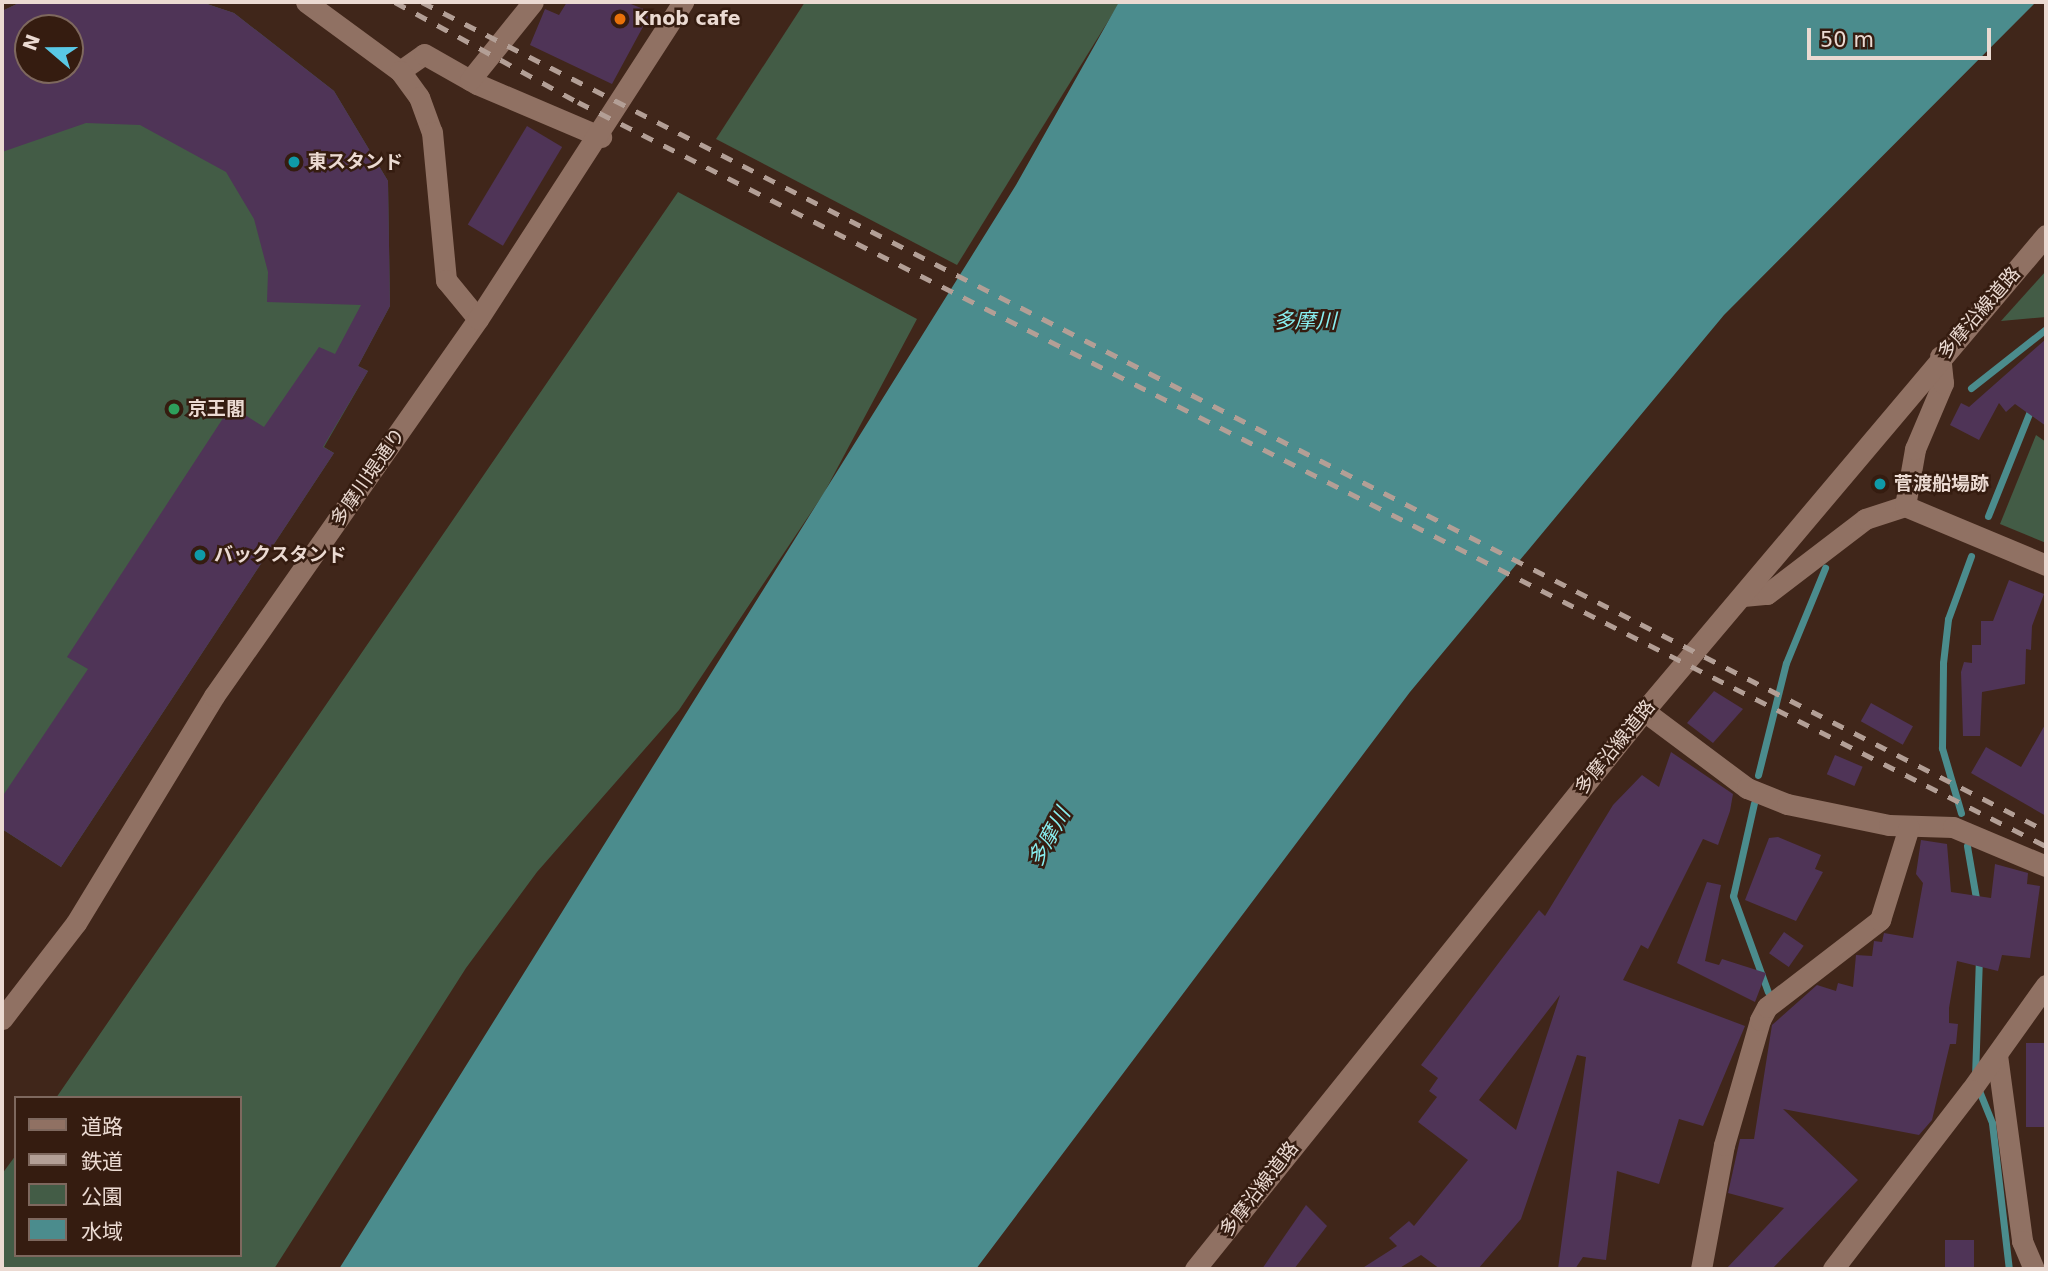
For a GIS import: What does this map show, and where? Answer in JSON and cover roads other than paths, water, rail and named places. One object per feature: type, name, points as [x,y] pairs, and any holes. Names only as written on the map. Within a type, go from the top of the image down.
[{"type":"street","points":[[306,2],[400,71],[419,97],[432,132],[446,281],[478,319]]},
{"type":"street","points":[[470,80],[533,2]]},
{"type":"street","name":"多摩川堤通り","points":[[2,1019],[76,923],[214,696],[478,319],[601,137],[683,2]]},
{"type":"street","points":[[400,71],[424,54],[470,80],[601,137]]},
{"type":"street","name":"多摩沿線道路","points":[[1195,1269],[1644,711],[1743,596],[1940,356],[2046,236]]},
{"type":"street","points":[[1905,506],[1915,449],[1943,383],[1940,356]]},
{"type":"street","points":[[1743,596],[1768,594],[1865,519],[1905,506],[2046,565]]},
{"type":"street","points":[[1644,711],[1747,788],[1787,804],[1909,827],[1953,827],[2046,866]]},
{"type":"street","points":[[1701,1269],[1724,1144],[1759,1020],[1767,1007],[1880,920],[1909,827]]},
{"type":"street","points":[[1833,1269],[1977,1082],[2046,985]]},
{"type":"street","points":[[1997,1055],[2022,1241],[2034,1269]]},
{"type":"water","name":"多摩川","points":[[1119,2],[2036,2],[1724,315],[1410,692],[976,1269],[339,1269],[1016,185]]},
{"type":"waterway","points":[[1971,388],[2046,329]]},
{"type":"waterway","points":[[1988,516],[2032,406]]},
{"type":"waterway","points":[[1961,813],[1942,748],[1943,663],[1948,619],[1971,556]]},
{"type":"waterway","points":[[1758,775],[1786,663],[1825,568]]},
{"type":"waterway","points":[[1754,803],[1733,896],[1768,992]]},
{"type":"waterway","points":[[1967,846],[1977,904]]},
{"type":"waterway","points":[[1975,1077],[1979,957]]},
{"type":"waterway","points":[[1978,1088],[1992,1123],[2009,1269]]},
{"type":"railway","points":[[395,2],[578,102],[2046,846]]},
{"type":"railway","points":[[422,2],[2046,831]]},
{"type":"place","name":"Knob cafe","points":[[620,19]]},
{"type":"place","name":"東スタンド","points":[[294,162]]},
{"type":"place","name":"京王閣","points":[[174,409]]},
{"type":"place","name":"菅渡船場跡","points":[[1880,484]]},
{"type":"place","name":"バックスタンド","points":[[200,555]]}]
